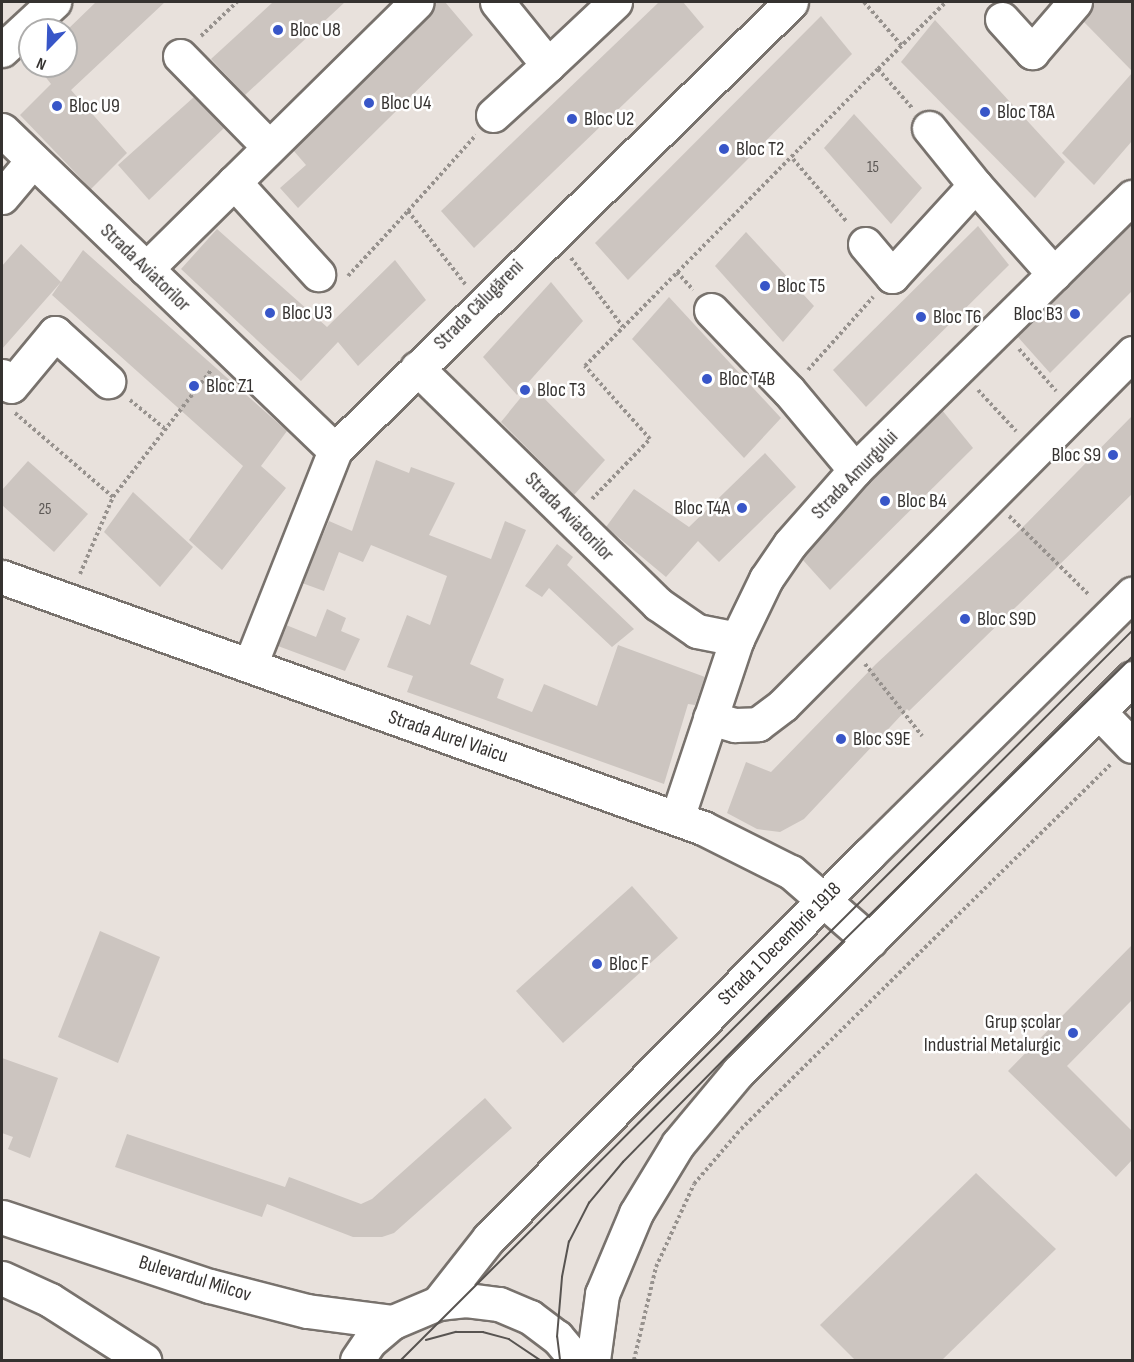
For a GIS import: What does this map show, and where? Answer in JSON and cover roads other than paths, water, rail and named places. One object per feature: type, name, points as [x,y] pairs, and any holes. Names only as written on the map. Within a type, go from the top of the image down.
[{"type":"street","points":[[2,50],[54,2]]},
{"type":"street","points":[[146,269],[417,2]]},
{"type":"street","points":[[497,2],[548,65]]},
{"type":"street","points":[[494,115],[615,2]]},
{"type":"street","name":"Strada Călugăreni","points":[[250,665],[335,450],[551,233],[791,2]]},
{"type":"street","points":[[1002,19],[1032,52],[1075,2]]},
{"type":"street","points":[[180,56],[269,147]]},
{"type":"street","points":[[929,128],[975,185],[1054,274]]},
{"type":"street","name":"Strada Aviatorilor","points":[[2,130],[335,450]]},
{"type":"street","points":[[2,197],[33,160]]},
{"type":"street","points":[[234,182],[318,274]]},
{"type":"street","points":[[865,244],[892,276],[975,185]]},
{"type":"street","name":"Strada Amurgului","points":[[678,818],[737,639],[766,579],[790,544],[855,470],[1132,198]]},
{"type":"street","points":[[711,310],[789,391],[855,470]]},
{"type":"street","points":[[6,393],[55,333],[108,381]]},
{"type":"street","points":[[710,718],[735,724],[758,724],[783,705],[1132,353]]},
{"type":"street","name":"Strada Aviatorilor","points":[[417,368],[658,604],[697,631],[737,639]]},
{"type":"street","name":"Strada Aurel Vlaicu","points":[[2,577],[678,818],[792,872],[825,898],[870,940]]},
{"type":"street","name":"Strada 1 Decembrie 1918","points":[[438,1303],[489,1239],[825,898],[1121,605]]},
{"type":"street","points":[[593,1360],[602,1294],[636,1213],[678,1144],[738,1072],[1132,678]]},
{"type":"street","points":[[1099,712],[1131,745]]},
{"type":"street","name":"Bulevardul Milcov","points":[[2,1216],[210,1286],[307,1311],[393,1322]]},
{"type":"street","points":[[2,1278],[50,1300],[111,1351],[144,1360]]},
{"type":"street","points":[[357,1360],[370,1341],[393,1322],[438,1303],[466,1300],[499,1304],[520,1313],[557,1337],[576,1360]]},
{"type":"tram line","points":[[401,1360],[1132,631]]},
{"type":"tram line","points":[[560,1360],[557,1337],[562,1277],[569,1242],[589,1203],[623,1162],[769,1014],[1132,657]]},
{"type":"tram line","points":[[426,1340],[456,1332],[483,1332],[509,1339],[540,1360]]},
{"type":"place","name":"Bloc U8","points":[[278,30]]},
{"type":"place","name":"Bloc U4","points":[[369,103]]},
{"type":"place","name":"Bloc U9","points":[[57,106]]},
{"type":"place","name":"Bloc T8A","points":[[985,112]]},
{"type":"place","name":"Bloc U2","points":[[572,119]]},
{"type":"place","name":"Bloc T2","points":[[724,149]]},
{"type":"place","name":"Bloc T5","points":[[765,286]]},
{"type":"place","name":"Bloc U3","points":[[270,313]]},
{"type":"place","name":"Bloc B3","points":[[1075,314]]},
{"type":"place","name":"Bloc T6","points":[[921,317]]},
{"type":"place","name":"Bloc T4B","points":[[707,379]]},
{"type":"place","name":"Bloc Z1","points":[[194,386]]},
{"type":"place","name":"Bloc T3","points":[[525,390]]},
{"type":"place","name":"Bloc S9","points":[[1113,455]]},
{"type":"place","name":"Bloc B4","points":[[885,501]]},
{"type":"place","name":"Bloc T4A","points":[[742,508]]},
{"type":"place","name":"Bloc S9D","points":[[965,619]]},
{"type":"place","name":"Bloc S9E","points":[[841,739]]},
{"type":"place","name":"Bloc F","points":[[597,964]]},
{"type":"place","name":"Grup școlar Industrial Metalurgic","points":[[1073,1033]]}]
